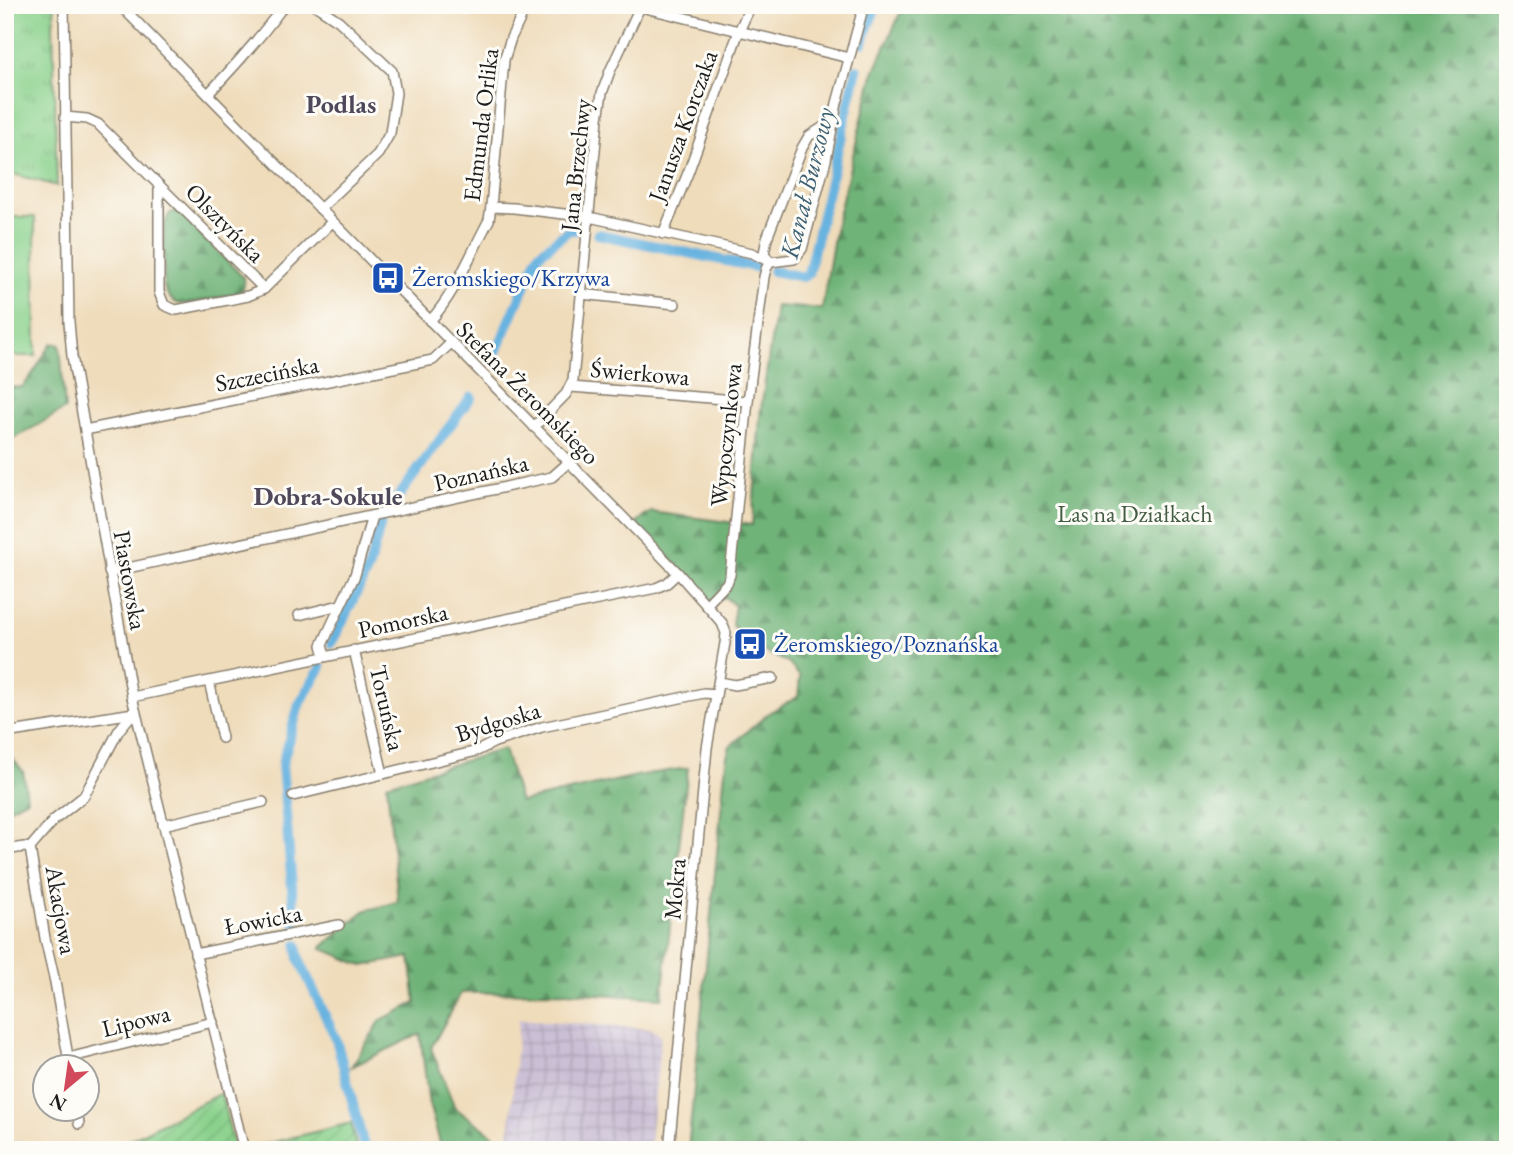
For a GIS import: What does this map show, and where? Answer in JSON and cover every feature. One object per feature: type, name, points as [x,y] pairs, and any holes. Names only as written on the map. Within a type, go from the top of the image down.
[{"type":"street","name":"Piastowska","points":[[64,5],[69,322],[72,356],[135,712],[244,1150]]},
{"type":"street","name":"Stefana Żeromskiego","points":[[120,5],[678,573],[722,622],[726,633]]},
{"type":"street","points":[[208,94],[258,40],[284,5]]},
{"type":"street","points":[[315,5],[339,21],[392,71],[396,93],[390,133],[378,154],[320,209]]},
{"type":"street","name":"Edmunda Orlika","points":[[430,321],[440,310],[489,220],[503,60],[527,5]]},
{"type":"street","name":"Janusza Korczaka","points":[[663,234],[751,5]]},
{"type":"street","points":[[491,207],[589,217],[752,253],[770,262],[794,259],[802,248],[864,5]]},
{"type":"street","points":[[638,6],[849,58]]},
{"type":"street","name":"Jana Brzechwy","points":[[571,387],[598,119],[610,71],[638,6]]},
{"type":"street","name":"Olsztyńska","points":[[65,117],[87,119],[98,124],[264,289]]},
{"type":"street","name":"Wypoczynkowa","points":[[707,604],[727,583],[730,575],[748,401],[764,277],[770,262],[764,253],[766,238],[802,148],[809,136],[833,121]]},
{"type":"street","name":"Olsztyńska","points":[[159,185],[159,292],[164,305],[176,310],[248,296],[264,289],[332,222]]},
{"type":"street","points":[[581,294],[675,303]]},
{"type":"street","name":"Szczecińska","points":[[85,430],[433,360],[451,343]]},
{"type":"street","points":[[534,426],[571,387]]},
{"type":"street","name":"Świerkowa","points":[[571,387],[748,401]]},
{"type":"street","name":"Poznańska","points":[[109,572],[552,477],[569,462]]},
{"type":"street","points":[[325,656],[322,645],[361,559],[372,516]]},
{"type":"street","name":"Pomorska","points":[[132,697],[656,588],[678,573]]},
{"type":"street","points":[[299,615],[340,605]]},
{"type":"street","name":"Mokra","points":[[669,1150],[706,762],[726,633]]},
{"type":"street","name":"Toruńska","points":[[354,650],[383,774]]},
{"type":"street","points":[[719,682],[735,685],[773,678]]},
{"type":"street","points":[[209,681],[222,738]]},
{"type":"street","name":"Bydgoska","points":[[293,796],[477,751],[495,742],[542,727],[704,693],[716,694]]},
{"type":"street","points":[[5,733],[135,712]]},
{"type":"street","name":"Akacjowa","points":[[67,1054],[44,937],[30,848],[54,820],[83,796],[119,730],[135,712]]},
{"type":"street","points":[[163,825],[263,802]]},
{"type":"street","points":[[5,850],[30,848]]},
{"type":"street","name":"Łowicka","points":[[195,954],[339,925]]},
{"type":"street","name":"Lipowa","points":[[101,1054],[213,1022]]},
{"type":"shaded area","points":[[519,1019],[652,1029],[661,1036],[649,1150],[508,1150]]},
{"type":"green space","points":[[5,5],[55,5],[53,25],[57,186],[5,174]]},
{"type":"green space","name":"Las na Działkach","points":[[904,5],[1508,5],[1508,1150],[688,1150],[726,760],[730,746],[770,712],[798,697],[800,677],[789,663],[744,642],[732,624],[735,606],[725,597],[712,602],[635,523],[651,512],[752,525],[760,416],[776,306],[822,309],[836,224],[873,74]]},
{"type":"green space","points":[[175,211],[244,278],[244,286],[239,293],[182,304],[170,298],[164,286],[164,226],[169,214]]},
{"type":"green space","points":[[5,217],[35,217],[36,356],[5,356]]},
{"type":"green space","points":[[52,343],[60,345],[65,409],[17,437],[5,439],[5,388],[22,387]]},
{"type":"green space","points":[[504,749],[520,802],[641,775],[688,768],[662,998],[563,992],[461,993],[431,1048],[455,1108],[493,1135],[499,1150],[442,1150],[429,1104],[420,1034],[351,1067],[381,1020],[416,1003],[410,957],[363,966],[321,948],[364,911],[398,902],[387,784]]},
{"type":"green space","points":[[5,754],[23,771],[27,799],[5,811]]},
{"type":"green space","points":[[221,1093],[235,1150],[110,1150]]},
{"type":"green space","points":[[351,1123],[357,1150],[250,1148]]},
{"type":"waterway","name":"Kanał Burzowy","points":[[863,43],[877,5]]},
{"type":"waterway","name":"Kanał Burzowy","points":[[773,271],[803,277],[808,274],[857,69]]},
{"type":"waterway","name":"Kanał Burzowy","points":[[493,359],[539,254],[569,230],[578,230]]},
{"type":"waterway","name":"Kanał Burzowy","points":[[598,234],[760,268]]},
{"type":"waterway","name":"Kanał Burzowy","points":[[396,500],[471,397]]},
{"type":"waterway","name":"Kanał Burzowy","points":[[332,643],[369,567],[381,523]]},
{"type":"waterway","name":"Kanał Burzowy","points":[[295,924],[282,764],[299,705],[321,667]]},
{"type":"waterway","name":"Kanał Burzowy","points":[[297,945],[299,959],[336,1039],[365,1150]]},
{"type":"place","name":"Żeromskiego/Krzywa","points":[[388,278]]},
{"type":"place","name":"Żeromskiego/Poznańska","points":[[750,644]]},
{"type":"district","name":"Podlas","points":[[341,104]]},
{"type":"district","name":"Dobra-Sokule","points":[[328,496]]}]
